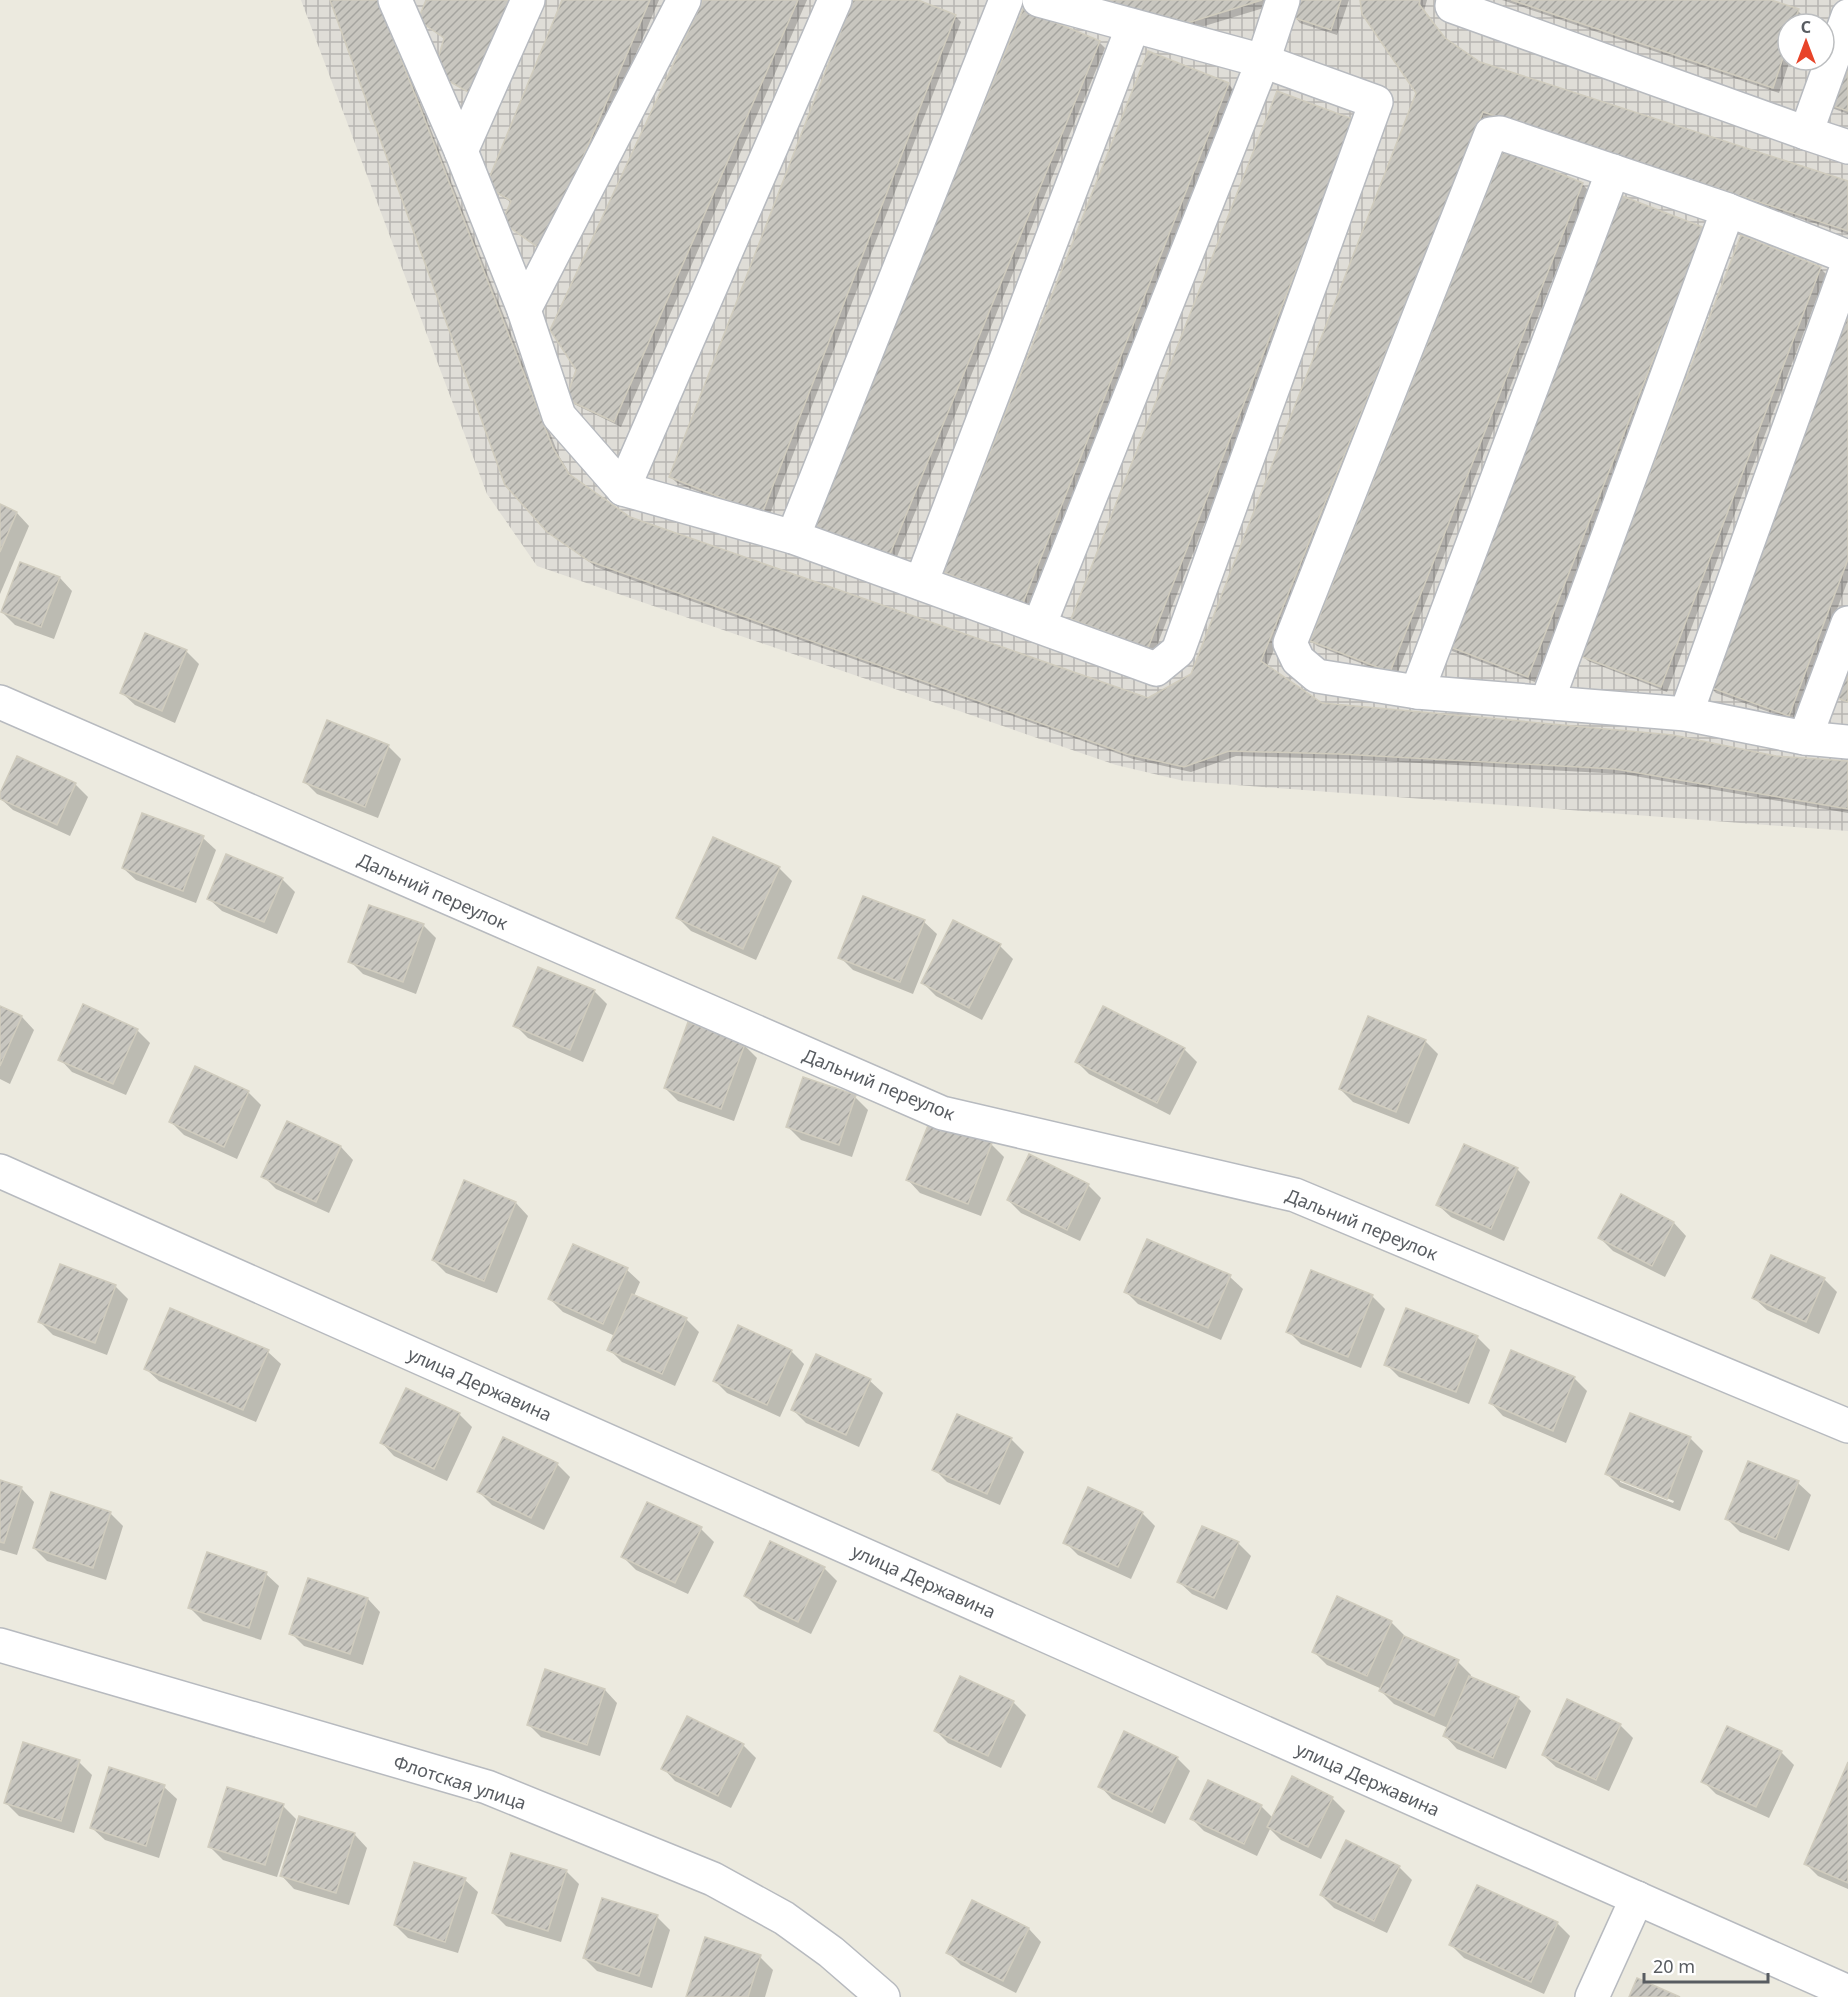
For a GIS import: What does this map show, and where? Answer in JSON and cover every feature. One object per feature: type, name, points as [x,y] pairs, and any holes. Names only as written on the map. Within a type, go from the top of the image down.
[{"type":"street","points":[[395,0],[461,151],[524,310],[559,416],[623,489],[793,537],[1156,669],[1178,651],[1376,102],[1263,61],[1039,0]]},
{"type":"street","points":[[461,151],[528,0]]},
{"type":"street","points":[[524,310],[684,0]]},
{"type":"street","points":[[623,489],[835,0]]},
{"type":"street","points":[[793,537],[1006,0]]},
{"type":"street","points":[[1039,626],[1263,61],[1283,0]]},
{"type":"street","points":[[1453,0],[1452,6],[1848,147]]},
{"type":"street","points":[[1806,133],[1848,16]]},
{"type":"street","points":[[921,583],[1133,26]]},
{"type":"street","points":[[1848,257],[1728,210],[1500,133],[1491,134],[1290,643],[1298,660],[1317,676],[1417,692],[1686,714],[1805,738],[1848,742]]},
{"type":"street","points":[[1417,692],[1613,171]]},
{"type":"street","points":[[1547,702],[1728,210]]},
{"type":"street","points":[[1686,714],[1848,264]]},
{"type":"street","points":[[1805,738],[1848,623]]},
{"type":"street","name":"Дальний переулок","points":[[0,702],[942,1113],[1295,1195],[1848,1426]]},
{"type":"street","name":"улица Державина","points":[[0,1171],[1848,1992]]},
{"type":"street","name":"Флотская улица","points":[[0,1645],[487,1787],[713,1879],[784,1917],[831,1952],[883,1997]]},
{"type":"street","points":[[1592,1997],[1637,1898]]},
{"type":"shaded area","points":[[301,0],[1848,0],[1848,831],[1184,781],[1116,765],[537,566],[487,494]]},
{"type":"building","points":[[330,0],[378,0],[553,448],[569,474],[630,517],[1148,698],[1191,674],[1416,93],[1362,14],[1360,0],[1420,0],[1419,4],[1445,38],[1480,62],[1848,181],[1848,231],[1483,112],[1261,661],[1322,703],[1673,735],[1776,756],[1848,761],[1848,809],[1615,769],[1339,754],[1229,751],[1184,767],[1126,754],[589,561],[547,532],[505,485]]},
{"type":"building","points":[[426,0],[511,0],[470,93],[434,73],[444,38],[418,20]]},
{"type":"building","points":[[562,0],[650,0],[543,251],[502,222],[511,201],[486,186]]},
{"type":"building","points":[[703,0],[798,0],[614,422],[566,399],[576,370],[550,330]]},
{"type":"building","points":[[853,0],[918,0],[956,15],[762,514],[669,477]]},
{"type":"building","points":[[1091,0],[1262,0],[1181,25]]},
{"type":"building","points":[[1298,0],[1341,0],[1331,30],[1292,17]]},
{"type":"building","points":[[1511,0],[1771,0],[1799,9],[1798,12],[1776,12],[1776,72],[1778,72],[1773,88]]},
{"type":"building","points":[[1023,9],[1100,41],[888,559],[810,527]]},
{"type":"building","points":[[1848,20],[1848,111],[1821,102],[1831,72],[1836,72],[1836,56]]},
{"type":"building","points":[[1148,51],[1229,83],[1023,603],[943,572]]},
{"type":"building","points":[[1277,91],[1355,120],[1148,648],[1071,619]]},
{"type":"building","points":[[1503,151],[1583,183],[1390,672],[1310,641]]},
{"type":"building","points":[[1622,196],[1705,228],[1528,677],[1445,645]]},
{"type":"building","points":[[1741,235],[1821,267],[1661,687],[1580,656]]},
{"type":"building","points":[[1848,315],[1848,559],[1789,716],[1709,687]]},
{"type":"building","points":[[0,504],[17,512],[0,552]]},
{"type":"building","points":[[20,562],[60,577],[41,627],[1,612]]},
{"type":"building","points":[[145,633],[187,650],[162,711],[120,693]]},
{"type":"building","points":[[1848,670],[1848,702],[1837,698]]},
{"type":"building","points":[[327,720],[389,745],[365,807],[303,782]]},
{"type":"building","points":[[17,756],[76,783],[57,825],[0,799],[0,793]]},
{"type":"building","points":[[142,813],[204,836],[183,891],[122,868]]},
{"type":"building","points":[[713,837],[780,867],[743,949],[676,918]]},
{"type":"building","points":[[226,854],[283,878],[264,922],[207,899]]},
{"type":"building","points":[[863,896],[925,920],[900,982],[838,958]]},
{"type":"building","points":[[369,905],[424,924],[403,982],[348,962]]},
{"type":"building","points":[[953,920],[1001,944],[969,1008],[921,983]]},
{"type":"building","points":[[538,967],[595,990],[570,1050],[513,1026]]},
{"type":"building","points":[[83,1004],[138,1029],[113,1084],[58,1060]]},
{"type":"building","points":[[0,1006],[22,1016],[0,1066]]},
{"type":"building","points":[[1103,1006],[1185,1048],[1157,1103],[1075,1062]]},
{"type":"building","points":[[1368,1016],[1426,1040],[1396,1112],[1339,1089]]},
{"type":"building","points":[[688,1022],[745,1044],[721,1109],[664,1088]]},
{"type":"building","points":[[195,1066],[249,1091],[224,1147],[169,1122]]},
{"type":"building","points":[[803,1077],[856,1095],[839,1145],[786,1127]]},
{"type":"building","points":[[931,1118],[992,1143],[968,1204],[906,1180]]},
{"type":"building","points":[[287,1121],[341,1146],[316,1202],[261,1177]]},
{"type":"building","points":[[1464,1144],[1518,1168],[1491,1229],[1436,1205]]},
{"type":"building","points":[[1029,1154],[1089,1184],[1067,1230],[1007,1200]]},
{"type":"building","points":[[464,1180],[516,1202],[484,1281],[432,1260]]},
{"type":"building","points":[[1621,1194],[1674,1222],[1652,1266],[1598,1238]]},
{"type":"building","points":[[1147,1239],[1231,1275],[1208,1328],[1124,1292]]},
{"type":"building","points":[[573,1244],[628,1268],[603,1324],[548,1299]]},
{"type":"building","points":[[1771,1255],[1825,1278],[1806,1322],[1752,1298]]},
{"type":"building","points":[[60,1264],[116,1285],[95,1343],[38,1322]]},
{"type":"building","points":[[1311,1270],[1373,1295],[1348,1357],[1286,1332]]},
{"type":"building","points":[[632,1294],[687,1318],[662,1374],[607,1350]]},
{"type":"building","points":[[170,1308],[269,1350],[243,1410],[144,1369]]},
{"type":"building","points":[[1406,1308],[1478,1336],[1456,1392],[1384,1365]]},
{"type":"building","points":[[738,1325],[792,1350],[767,1405],[713,1381]]},
{"type":"building","points":[[1511,1350],[1575,1377],[1553,1431],[1489,1403]]},
{"type":"building","points":[[816,1354],[871,1379],[846,1435],[791,1410]]},
{"type":"building","points":[[406,1388],[460,1413],[434,1469],[380,1443]]},
{"type":"building","points":[[1630,1413],[1691,1437],[1667,1499],[1605,1474]]},
{"type":"building","points":[[957,1414],[1012,1438],[987,1494],[932,1470]]},
{"type":"building","points":[[503,1437],[558,1463],[531,1518],[477,1492]]},
{"type":"building","points":[[1748,1461],[1799,1481],[1776,1539],[1725,1519]]},
{"type":"building","points":[[0,1480],[22,1487],[4,1543],[0,1542]]},
{"type":"building","points":[[1088,1487],[1143,1512],[1118,1567],[1063,1543]]},
{"type":"building","points":[[51,1492],[111,1512],[93,1568],[33,1548]]},
{"type":"building","points":[[647,1502],[702,1527],[675,1583],[621,1557]]},
{"type":"building","points":[[1202,1526],[1239,1542],[1214,1598],[1177,1582]]},
{"type":"building","points":[[770,1541],[825,1567],[798,1622],[744,1596]]},
{"type":"building","points":[[207,1552],[267,1572],[249,1628],[188,1608]]},
{"type":"building","points":[[308,1578],[368,1598],[350,1654],[289,1634]]},
{"type":"building","points":[[1337,1596],[1392,1621],[1367,1676],[1312,1652]]},
{"type":"building","points":[[1404,1636],[1459,1660],[1434,1716],[1379,1691]]},
{"type":"building","points":[[545,1669],[605,1689],[587,1745],[527,1725]]},
{"type":"building","points":[[960,1676],[1014,1701],[988,1756],[934,1731]]},
{"type":"building","points":[[1469,1676],[1519,1697],[1493,1758],[1443,1736]]},
{"type":"building","points":[[1567,1699],[1621,1724],[1596,1780],[1542,1755]]},
{"type":"building","points":[[687,1716],[744,1744],[718,1796],[661,1769]]},
{"type":"building","points":[[1727,1726],[1782,1751],[1756,1807],[1701,1782]]},
{"type":"building","points":[[1124,1731],[1178,1757],[1152,1812],[1098,1787]]},
{"type":"building","points":[[23,1742],[80,1760],[61,1821],[4,1803]]},
{"type":"building","points":[[1848,1762],[1848,1883],[1804,1864]]},
{"type":"building","points":[[109,1767],[165,1785],[146,1846],[90,1828]]},
{"type":"building","points":[[1292,1776],[1333,1797],[1308,1847],[1267,1827]]},
{"type":"building","points":[[1208,1780],[1262,1805],[1244,1844],[1190,1819]]},
{"type":"building","points":[[227,1787],[284,1804],[265,1865],[208,1847]]},
{"type":"building","points":[[299,1816],[355,1833],[336,1893],[280,1876]]},
{"type":"building","points":[[1346,1840],[1400,1866],[1374,1921],[1320,1895]]},
{"type":"building","points":[[511,1853],[567,1870],[548,1931],[492,1913]]},
{"type":"building","points":[[414,1862],[466,1878],[445,1942],[394,1925]]},
{"type":"building","points":[[1477,1885],[1558,1922],[1531,1982],[1449,1945]]},
{"type":"building","points":[[602,1898],[658,1915],[639,1976],[583,1958]]},
{"type":"building","points":[[972,1900],[1029,1928],[1003,1981],[946,1953]]},
{"type":"building","points":[[705,1937],[761,1955],[748,1997],[686,1997]]},
{"type":"building","points":[[1637,1978],[1680,1997],[1629,1997]]}]
